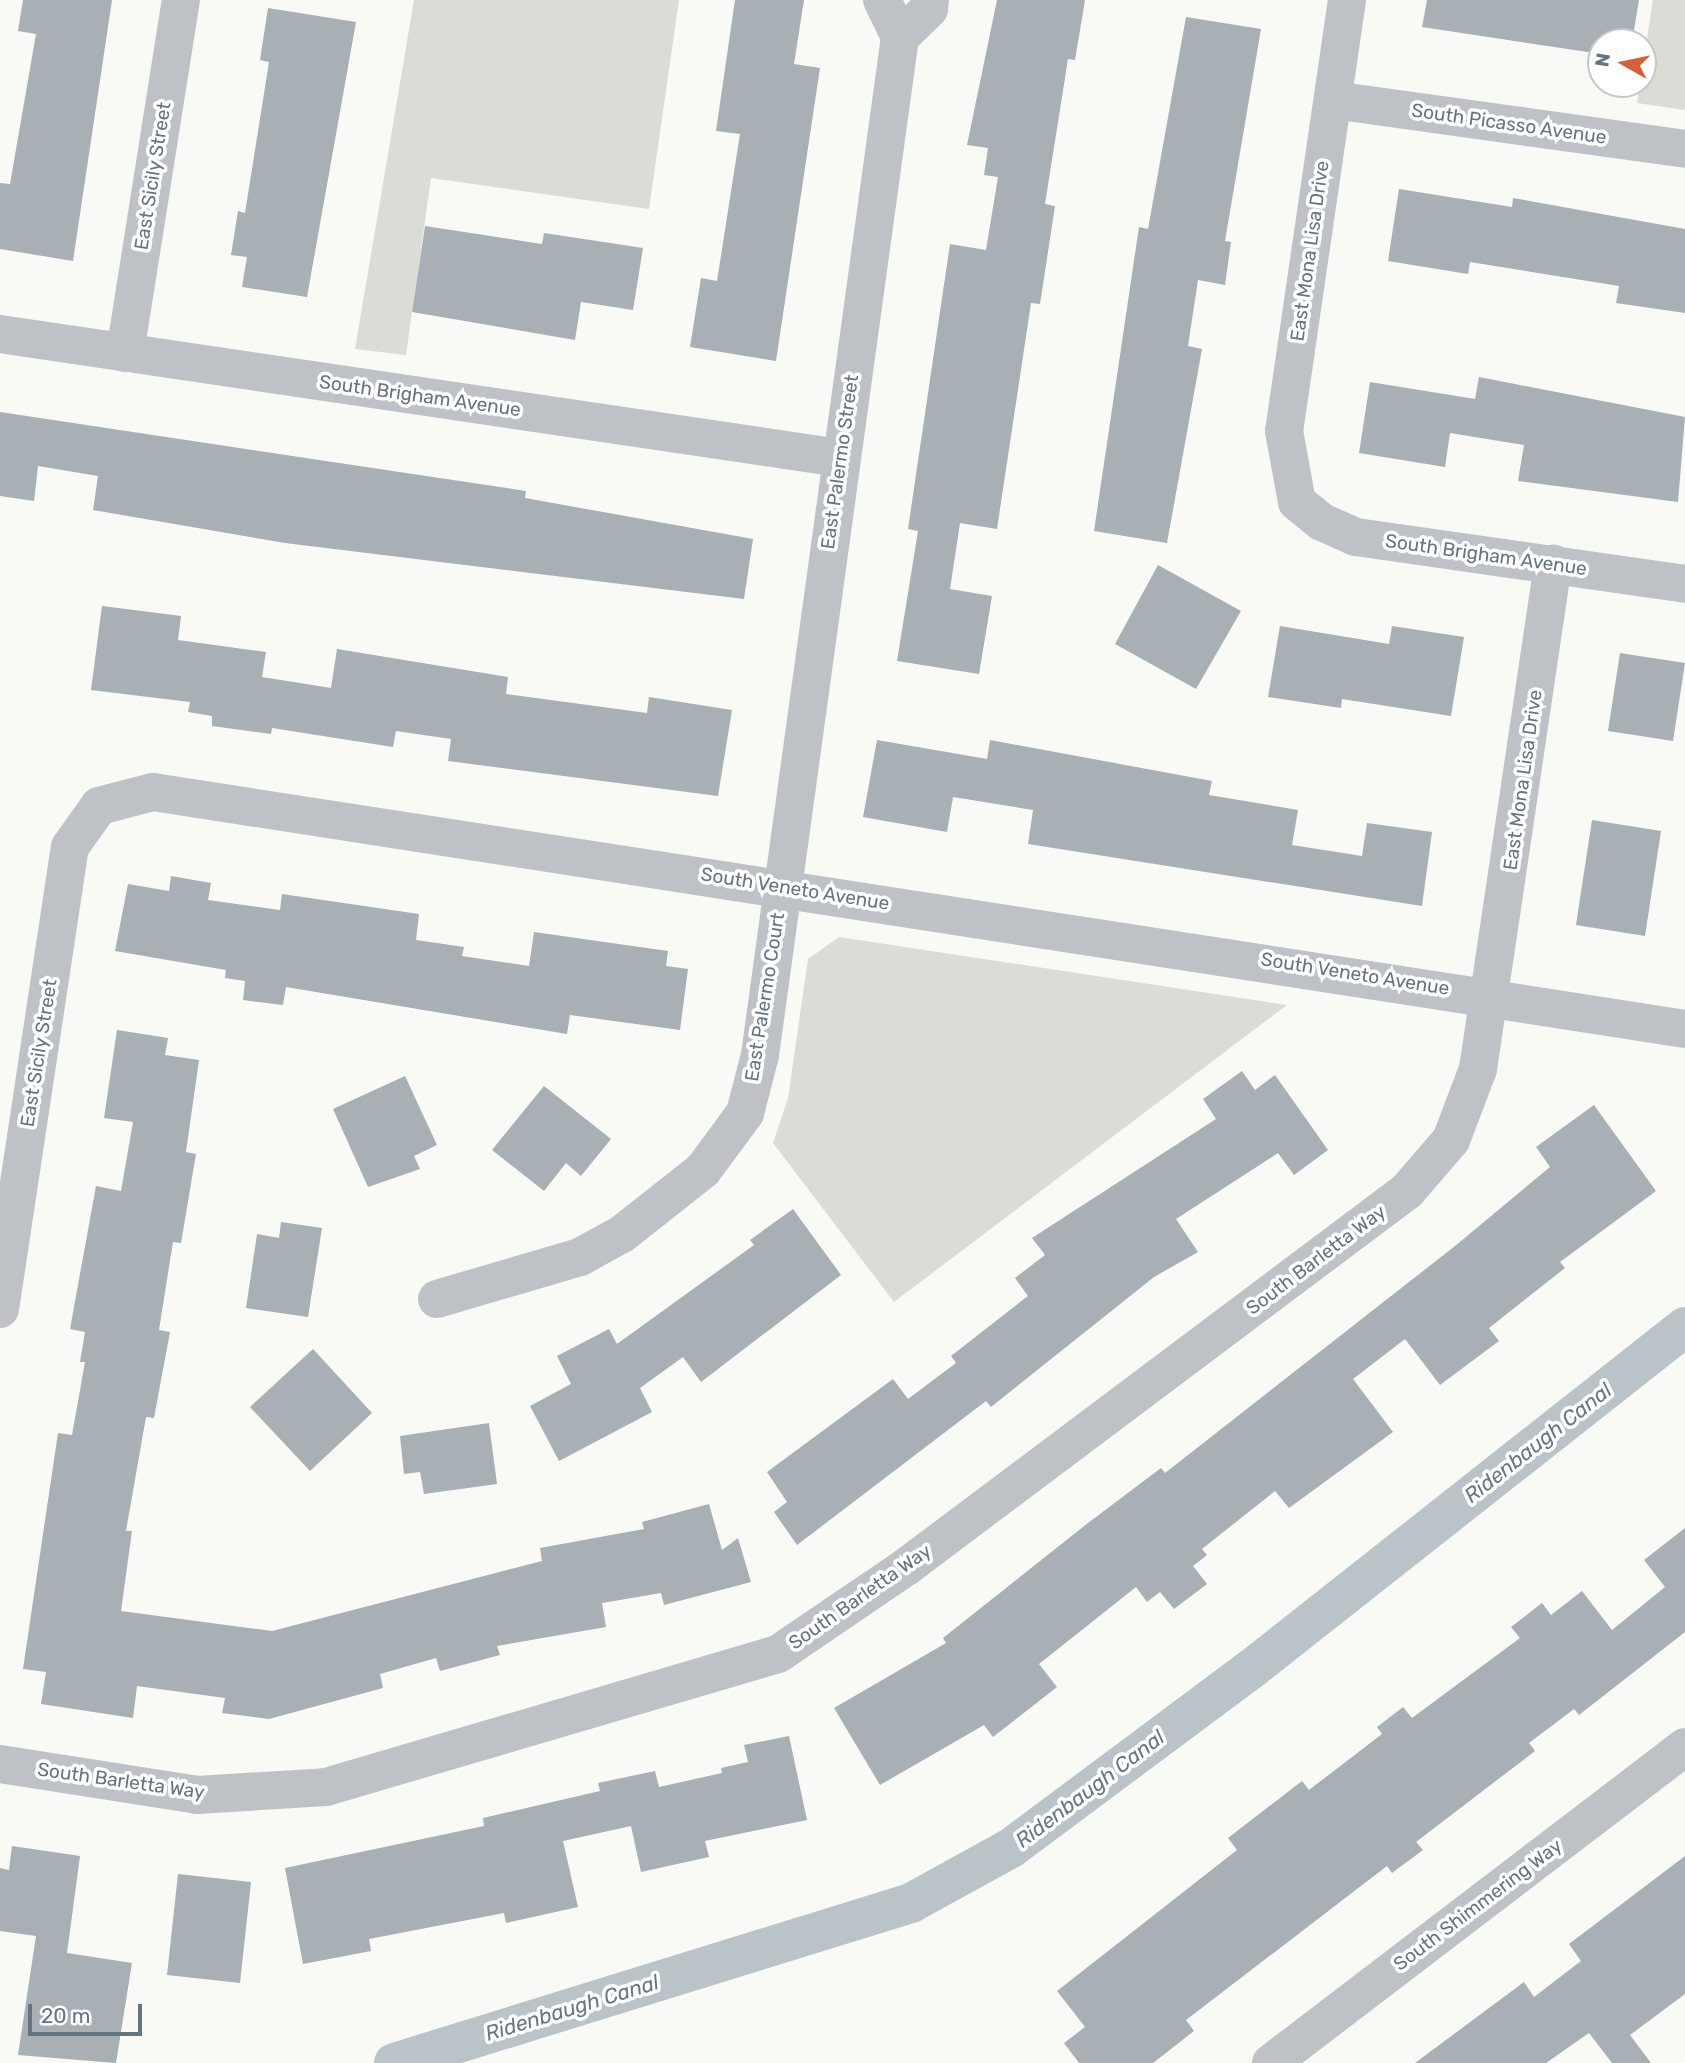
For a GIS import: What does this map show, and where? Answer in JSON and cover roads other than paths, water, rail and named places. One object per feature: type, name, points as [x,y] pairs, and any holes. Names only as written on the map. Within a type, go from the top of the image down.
[{"type":"street","name":"East Sicily Street","points":[[125,353],[181,0]]},
{"type":"street","points":[[882,0],[900,37],[929,9],[930,0]]},
{"type":"street","name":"East Mona Lisa Drive","points":[[1297,502],[1284,431],[1347,0]]},
{"type":"street","name":"East Palermo Street","points":[[782,888],[900,37]]},
{"type":"street","name":"South Picasso Avenue","points":[[1333,100],[1685,149]]},
{"type":"street","name":"South Brigham Avenue","points":[[0,334],[840,458]]},
{"type":"street","name":"South Brigham Avenue","points":[[1297,502],[1322,522],[1356,537],[1685,584]]},
{"type":"street","name":"East Mona Lisa Drive","points":[[1492,996],[1553,564]]},
{"type":"street","name":"South Veneto Avenue","points":[[99,806],[153,792],[1492,996],[1685,1029]]},
{"type":"street","name":"East Sicily Street","points":[[0,1309],[70,847],[99,806]]},
{"type":"street","name":"East Palermo Court","points":[[437,1299],[580,1257],[622,1234],[722,1152],[745,1113],[760,1055],[782,888]]},
{"type":"street","name":"South Barletta Way","points":[[0,1765],[197,1795],[326,1787],[778,1654],[906,1567],[1407,1191],[1451,1140],[1478,1069],[1492,996]]},
{"type":"street","name":"South Shimmering Way","points":[[1271,2063],[1685,1747]]},
{"type":"waterway","name":"Ridenbaugh Canal","points":[[394,2063],[911,1903],[1011,1848],[1250,1670],[1685,1327]]}]
